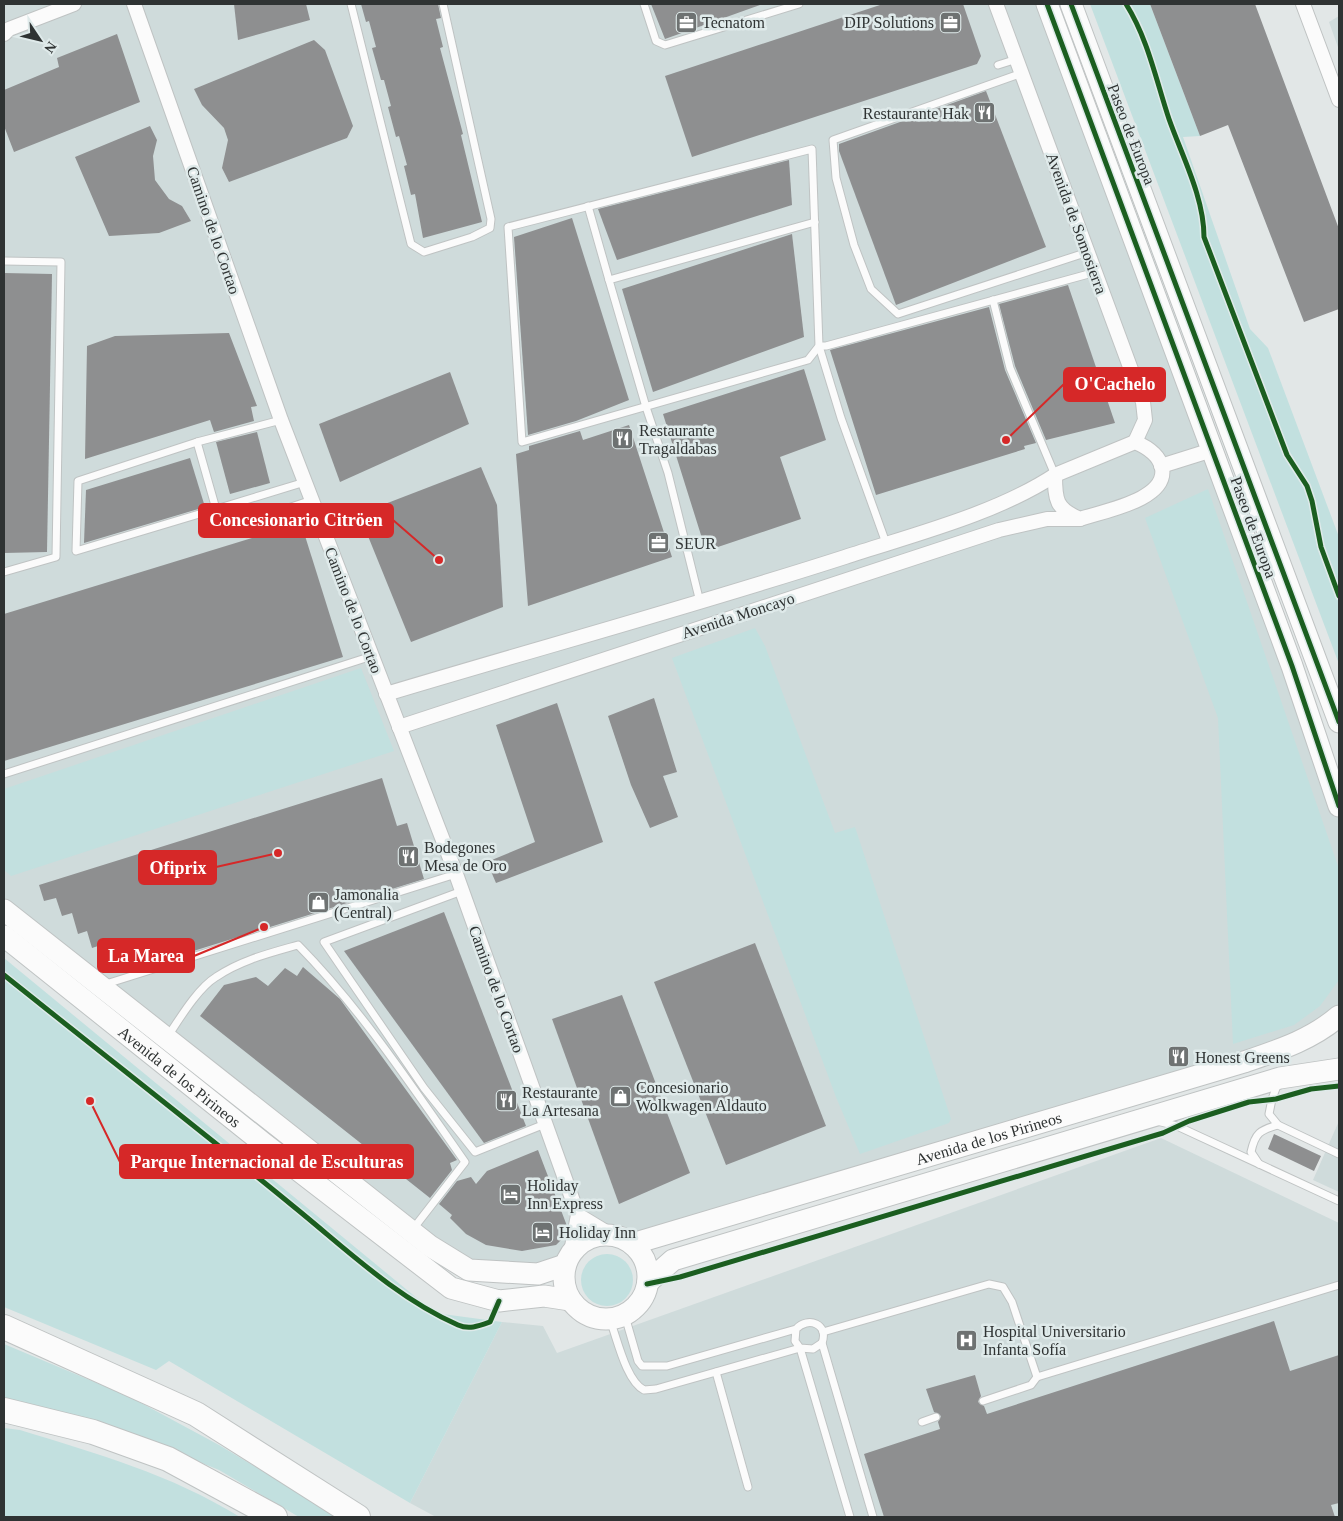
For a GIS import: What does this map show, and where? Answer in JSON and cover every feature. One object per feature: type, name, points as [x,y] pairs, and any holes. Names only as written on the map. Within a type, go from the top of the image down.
[{"type":"highway","points":[[4,1327],[196,1414],[358,1517]]},
{"type":"highway","points":[[4,1410],[93,1432],[168,1459],[275,1517]]},
{"type":"main road","name":"Paseo de Europa","points":[[1047,4],[1292,666],[1339,806]]},
{"type":"main road","name":"Paseo de Europa","points":[[1071,4],[1339,722]]},
{"type":"main road","name":"Avenida de los Pirineos","points":[[4,910],[430,1246],[469,1270],[538,1274],[568,1259]]},
{"type":"main road","name":"Avenida de los Pirineos","points":[[4,936],[263,1143],[450,1288],[499,1301],[544,1296],[570,1300]]},
{"type":"main road","name":"Avenida de los Pirineos","points":[[632,1244],[1244,1062],[1305,1040],[1325,1028],[1339,1016]]},
{"type":"main road","name":"Avenida de los Pirineos","points":[[648,1282],[673,1260],[1280,1078],[1339,1070]]},
{"type":"main road","points":[[611,1235],[632,1244],[640,1252],[646,1265],[648,1282],[638,1304],[618,1318],[592,1317],[579,1310],[570,1300],[564,1287],[568,1259],[586,1240],[596,1236],[611,1235]]},
{"type":"street","points":[[4,34],[9,29],[74,4]]},
{"type":"street","name":"Camino de lo Cortao","points":[[134,4],[281,420],[456,874],[578,1215]]},
{"type":"street","name":"Avenida de Somosierra","points":[[996,4],[1143,402],[1145,420],[1135,442]]},
{"type":"street","points":[[1304,4],[1339,100]]},
{"type":"street","points":[[1135,442],[1147,447],[1155,454],[1162,466],[1212,450]]},
{"type":"street","name":"Avenida Moncayo","points":[[386,694],[700,603],[886,543],[1019,497],[1055,475],[1135,442]]},
{"type":"street","name":"Avenida Moncayo","points":[[399,727],[999,530],[1047,519],[1080,519],[1143,498],[1156,490],[1162,478],[1162,466]]},
{"type":"street","points":[[1055,475],[1057,501],[1064,512],[1080,519]]},
{"type":"street","points":[[700,603],[706,625]]},
{"type":"street","points":[[568,1259],[578,1215],[611,1235]]},
{"type":"lane","points":[[351,4],[411,244],[424,252],[490,228],[490,219],[443,4]]},
{"type":"lane","points":[[644,4],[656,41],[665,45],[799,4]]},
{"type":"lane","points":[[998,65],[1017,59]]},
{"type":"lane","points":[[1022,74],[833,140],[836,178],[854,245],[871,289],[898,314],[1088,252]]},
{"type":"lane","points":[[819,346],[808,360],[522,442],[508,227],[812,149],[819,346],[841,418],[886,543]]},
{"type":"lane","points":[[588,206],[646,407],[668,473],[700,603]]},
{"type":"lane","points":[[609,280],[815,222]]},
{"type":"lane","points":[[4,262],[61,262],[56,557],[4,572]]},
{"type":"lane","points":[[819,346],[826,346],[1096,272]]},
{"type":"lane","points":[[993,300],[1010,368],[1055,475]]},
{"type":"lane","points":[[281,420],[197,442],[78,481],[76,551],[305,482]]},
{"type":"lane","points":[[197,442],[216,509]]},
{"type":"lane","points":[[264,516],[312,500]]},
{"type":"lane","points":[[4,774],[372,656]]},
{"type":"lane","points":[[101,986],[456,874]]},
{"type":"lane","points":[[462,891],[324,942],[424,1088],[475,1152],[545,1124]]},
{"type":"lane","points":[[167,1037],[192,1002],[215,977],[255,956],[298,945],[324,971],[399,1069],[465,1162],[412,1231]]},
{"type":"lane","points":[[1280,1078],[1272,1099],[1269,1114],[1278,1125],[1339,1154]]},
{"type":"lane","points":[[1144,1118],[1178,1126],[1339,1201]]},
{"type":"lane","points":[[1261,1166],[1251,1152],[1254,1138],[1263,1129],[1278,1125]]},
{"type":"lane","points":[[823,1332],[989,1284],[1003,1288],[1012,1302],[1038,1377]]},
{"type":"lane","points":[[983,1402],[1031,1385],[1038,1377],[1339,1285]]},
{"type":"lane","points":[[618,1318],[640,1364],[651,1367],[667,1366],[796,1329],[801,1323],[808,1321],[816,1322],[823,1332],[822,1343],[873,1517]]},
{"type":"lane","points":[[618,1318],[628,1370],[640,1388],[656,1389],[800,1348],[813,1349],[822,1343]]},
{"type":"lane","points":[[796,1329],[795,1341],[800,1348],[850,1517]]},
{"type":"lane","points":[[716,1372],[748,1486]]},
{"type":"lane","points":[[922,1422],[936,1417]]},
{"type":"shaded area","points":[[4,4],[1047,4],[1339,806],[1339,1016],[1325,1028],[632,1244],[611,1235],[586,1240],[538,1274],[469,1270],[4,910]]},
{"type":"shaded area","points":[[1090,4],[1150,4],[1200,136],[1183,137],[1250,329],[1268,348],[1339,537],[1339,664]]},
{"type":"shaded area","points":[[1339,16],[1339,50],[1329,22]]},
{"type":"shaded area","points":[[1208,489],[1339,869],[1339,980],[1320,1006],[1294,1025],[1233,1044],[1218,718],[1145,518]]},
{"type":"shaded area","points":[[755,628],[765,646],[835,833],[855,827],[951,1119],[949,1123],[860,1154],[836,1097],[672,658]]},
{"type":"shaded area","points":[[361,668],[394,751],[11,876],[4,870],[4,789]]},
{"type":"shaded area","points":[[4,958],[435,1313],[502,1322],[410,1503],[169,1361],[156,1370],[4,1307]]},
{"type":"shaded area","points":[[1339,1121],[1339,1192],[1313,1180]]},
{"type":"shaded area","name":"Hospital Universitario Infanta Sofía","points":[[1161,1138],[1339,1223],[1339,1517],[436,1517],[410,1503],[502,1322],[543,1326],[557,1353]]},
{"type":"shaded area","points":[[602,1254],[612,1254],[626,1261],[633,1275],[633,1285],[626,1299],[612,1306],[602,1306],[592,1302],[585,1295],[581,1285],[581,1275],[585,1265],[592,1258]]},
{"type":"shaded area","points":[[4,1344],[130,1397],[219,1445],[339,1517],[299,1517],[219,1470],[99,1421],[4,1399]]},
{"type":"shaded area","points":[[4,1428],[20,1430],[133,1466],[187,1489],[240,1517],[4,1517]]},
{"type":"building","points":[[234,4],[306,4],[310,20],[238,40]]},
{"type":"building","points":[[361,4],[438,4],[441,18],[436,19],[443,47],[440,48],[463,134],[461,135],[482,222],[423,238],[415,194],[411,195],[404,166],[407,165],[399,136],[396,137],[388,107],[391,106],[384,80],[381,80],[372,48],[376,47],[369,21],[366,22]]},
{"type":"building","name":"Tecnatom","points":[[651,4],[760,4],[760,5],[665,39]]},
{"type":"building","points":[[883,4],[963,4],[981,56],[977,64],[692,157],[665,76]]},
{"type":"building","points":[[1150,4],[1255,4],[1339,229],[1339,309],[1304,322],[1228,125],[1200,136]]},
{"type":"building","points":[[117,34],[140,102],[14,152],[4,126],[4,90],[59,67],[57,58]]},
{"type":"building","points":[[314,40],[325,50],[353,126],[347,138],[229,182],[222,168],[228,140],[224,128],[202,105],[194,89]]},
{"type":"building","points":[[986,91],[1046,247],[896,305],[839,151],[839,144]]},
{"type":"building","points":[[150,126],[157,140],[153,156],[155,180],[169,199],[182,206],[191,221],[159,233],[109,236],[75,157]]},
{"type":"building","points":[[789,160],[792,205],[617,260],[598,209]]},
{"type":"building","points":[[572,218],[629,400],[576,421],[528,435],[514,237]]},
{"type":"building","points":[[792,234],[804,337],[653,392],[622,289]]},
{"type":"building","points":[[4,273],[52,274],[47,552],[4,553]]},
{"type":"building","points":[[1068,285],[1115,423],[1046,440],[1015,366],[999,304]]},
{"type":"building","points":[[989,307],[1005,370],[1036,443],[1024,446],[1025,449],[876,495],[830,350]]},
{"type":"building","points":[[229,333],[257,406],[251,407],[254,421],[214,432],[210,420],[85,459],[87,346],[115,336]]},
{"type":"building","points":[[804,369],[826,440],[780,457],[801,519],[706,551],[663,414]]},
{"type":"building","points":[[450,372],[469,424],[340,482],[319,424]]},
{"type":"building","points":[[629,425],[672,557],[528,606],[516,454],[529,450],[529,446],[580,431],[583,440]]},
{"type":"building","points":[[257,432],[270,483],[230,494],[216,442]]},
{"type":"building","points":[[190,458],[205,507],[84,543],[86,490]]},
{"type":"building","points":[[481,467],[497,505],[503,607],[411,642],[359,514]]},
{"type":"building","points":[[301,523],[343,657],[4,761],[4,614]]},
{"type":"building","points":[[654,698],[677,772],[663,776],[678,817],[650,828],[631,785],[608,716]]},
{"type":"building","points":[[557,703],[603,842],[496,883],[487,862],[535,842],[496,725]]},
{"type":"building","points":[[382,778],[397,826],[407,823],[424,879],[126,972],[122,959],[112,962],[107,943],[92,948],[87,931],[78,934],[72,913],[62,916],[56,898],[44,901],[39,885]]},
{"type":"building","points":[[444,912],[526,1126],[484,1143],[344,951]]},
{"type":"building","points":[[755,943],[826,1126],[726,1165],[654,982]]},
{"type":"building","points":[[303,967],[340,999],[457,1160],[450,1163],[452,1170],[430,1198],[200,1016],[224,985],[256,977],[268,986],[285,968],[297,976]]},
{"type":"building","name":"Concesionario Wolkwagen Aldauto","points":[[622,995],[690,1173],[619,1204],[552,1019]]},
{"type":"building","points":[[1274,1134],[1321,1156],[1314,1171],[1268,1149]]},
{"type":"building","name":"Holiday Inn Express","points":[[538,1150],[567,1226],[565,1236],[556,1245],[522,1251],[486,1245],[466,1234],[450,1218],[452,1215],[439,1204],[457,1181],[471,1177],[476,1184],[487,1171]]},
{"type":"building","points":[[1274,1321],[1290,1371],[1339,1355],[1339,1503],[1331,1505],[1335,1517],[884,1517],[864,1454],[940,1429],[938,1422],[941,1416],[934,1412],[926,1389],[975,1375],[981,1396],[978,1402],[984,1406],[987,1414]]},
{"type":"cycle path","points":[[1047,4],[1292,666],[1339,806]]},
{"type":"cycle path","points":[[1071,4],[1339,722]]},
{"type":"cycle path","points":[[1126,4],[1146,45],[1169,119],[1191,177],[1200,207],[1204,237],[1287,455],[1307,486],[1312,501],[1321,547],[1339,596]]},
{"type":"cycle path","points":[[4,975],[293,1206],[371,1271],[413,1300],[435,1314],[458,1325],[470,1327],[490,1322],[499,1301]]},
{"type":"cycle path","points":[[647,1284],[680,1277],[1163,1133],[1189,1121],[1249,1102],[1276,1099],[1311,1089],[1339,1086]]},
{"type":"place","name":"Tecnatom","points":[[686,22]]},
{"type":"place","name":"DIP Solutions","points":[[950,22]]},
{"type":"place","name":"Restaurante Hak","points":[[985,113]]},
{"type":"place","name":"Restaurante Tragaldabas","points":[[623,439]]},
{"type":"place","name":"O'Cachelo","points":[[1006,440]]},
{"type":"place","name":"SEUR","points":[[659,543]]},
{"type":"place","name":"Concesionario Citröen","points":[[439,560]]},
{"type":"place","name":"Ofiprix","points":[[278,853]]},
{"type":"place","name":"Bodegones Mesa de Oro","points":[[408,856]]},
{"type":"place","name":"Jamonalia (Central)","points":[[318,903]]},
{"type":"place","name":"La Marea","points":[[264,927]]},
{"type":"place","name":"Honest Greens","points":[[1179,1057]]},
{"type":"place","name":"Concesionario Wolkwagen Aldauto","points":[[620,1096]]},
{"type":"place","name":"Parque Internacional de Esculturas","points":[[90,1101]]},
{"type":"place","name":"Restaurante La Artesana","points":[[506,1101]]},
{"type":"place","name":"Holiday Inn Express","points":[[511,1194]]},
{"type":"place","name":"Holiday Inn","points":[[543,1232]]},
{"type":"place","name":"Hospital Universitario Infanta Sofía","points":[[967,1340]]}]
